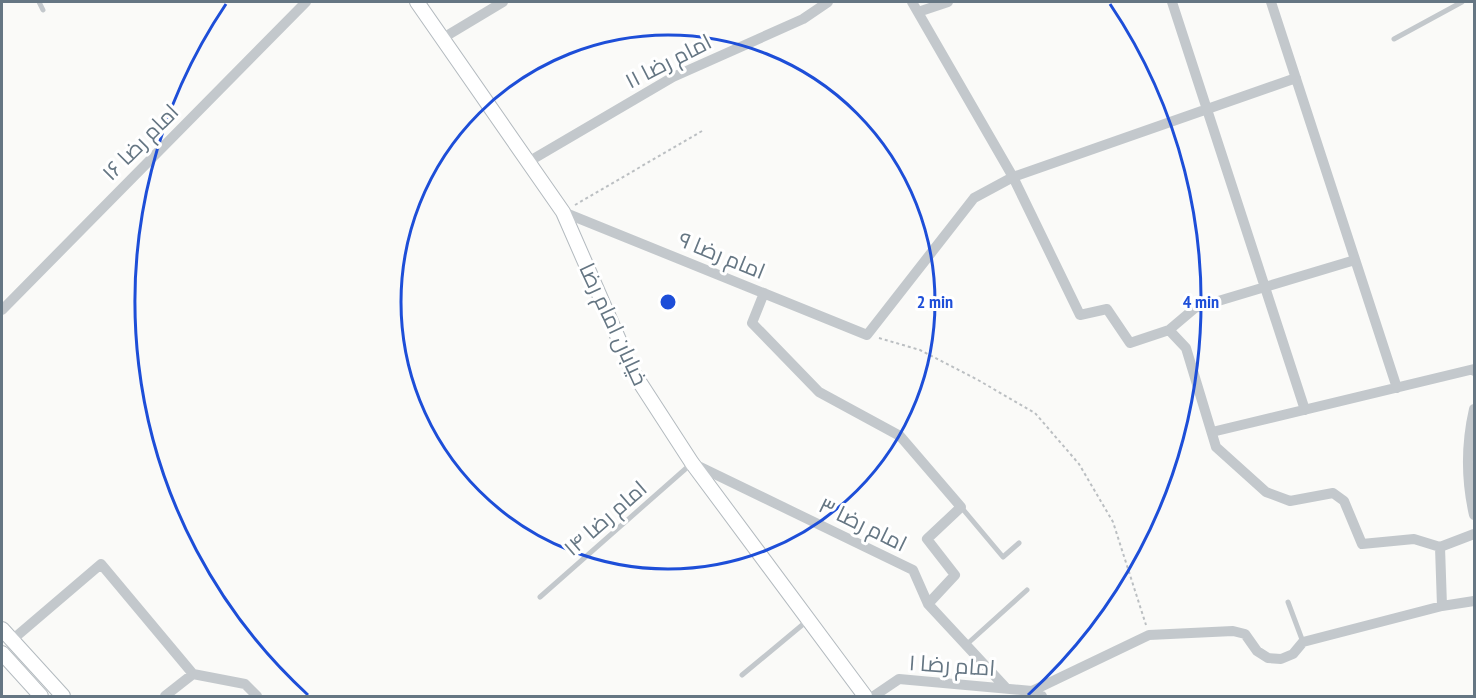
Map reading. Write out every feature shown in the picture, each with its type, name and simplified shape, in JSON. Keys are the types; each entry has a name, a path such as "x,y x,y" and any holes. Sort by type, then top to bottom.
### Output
{"street":[{"name":"امام رضا ۱۶","path":"2,310 306,2"},
{"name":"خیابان امام رضا","path":"417,2 563,212 633,372 692,463 865,696"},
{"path":"442,38 485,6 503,2"},
{"name":"امام رضا ۱۱","path":"528,162 673,77 803,19 828,2"},
{"path":"912,2 1013,177 1080,315 1107,309 1130,343 1169,330 1195,308 1355,260"},
{"path":"918,12 948,2"},
{"path":"1172,2 1305,410"},
{"path":"1271,2 1397,388"},
{"path":"867,335 974,198 1013,177 1296,78"},
{"name":"امام رضا ۹","path":"563,212 867,335"},
{"path":"764,293 752,322 819,392 900,436 960,507 927,539 955,575 928,604"},
{"path":"1169,330 1186,348 1216,447 1266,492 1290,501 1333,493 1344,501 1362,544 1414,539 1440,547 1474,534"},
{"path":"1212,432 1474,371"},
{"path":"1474,409 1469,430 1467,472 1474,515"},
{"name":"امام رضا ۳","path":"692,463 913,570 928,604 1006,688"},
{"path":"1440,547 1442,606"},
{"path":"12,640 100,564 193,674 245,684 256,696"},
{"path":"1037,694 1149,635 1233,631 1245,634 1257,651 1268,658 1281,659 1293,654 1303,642 1442,606 1474,601"},
{"path":"2,628 63,696"},
{"path":"2,653 40,696"},
{"path":"165,696 193,674"},
{"name":"امام رضا ۱","path":"874,696 899,679 1006,688 1037,694"}],"lane":[{"path":"39,2 43,10"},
{"path":"1394,39 1462,2"},
{"name":"امام رضا ۱۴","path":"540,597 692,463"},
{"path":"960,507 1003,557 1019,543"},
{"path":"966,645 1027,590"},
{"path":"1287,602 1303,642"},
{"path":"742,675 808,620"}],"path":[{"path":"563,212 702,131"},
{"path":"867,335 920,350 1035,413 1079,464 1113,522 1135,585 1149,635"}]}
